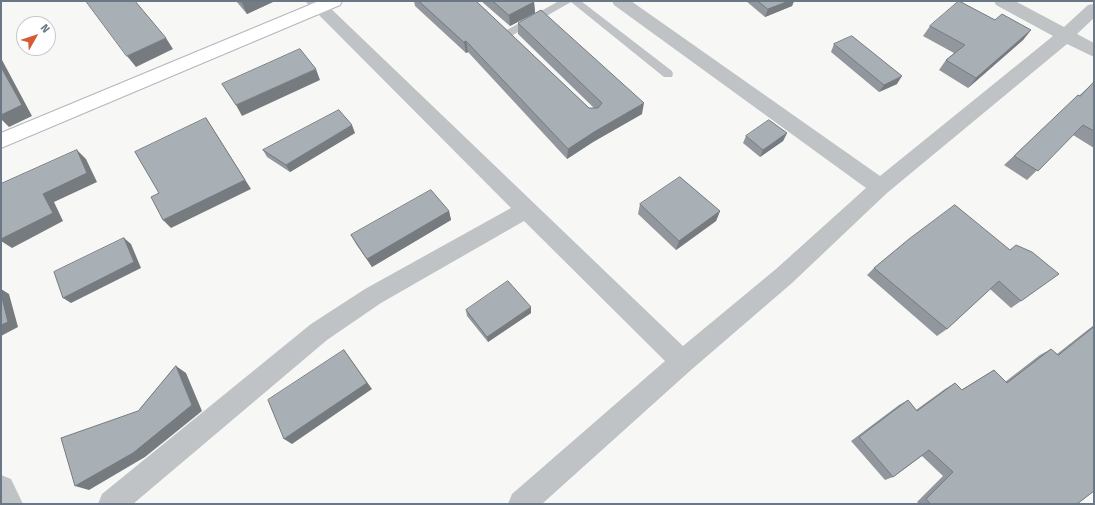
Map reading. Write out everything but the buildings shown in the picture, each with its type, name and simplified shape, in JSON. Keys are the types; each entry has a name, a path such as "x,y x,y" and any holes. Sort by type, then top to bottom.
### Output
{"street":[{"path":"620,1 880,187"},
{"path":"1002,1 1094,52"},
{"path":"1,141 323,3 525,210 682,362"},
{"path":"522,504 682,362 784,276 880,187 1064,36 1094,9"},
{"path":"112,504 319,332 373,296 525,210"},
{"path":"1,489 9,504"}],"lane":[{"path":"499,24 512,36 567,1"},
{"path":"575,1 668,74"}]}
